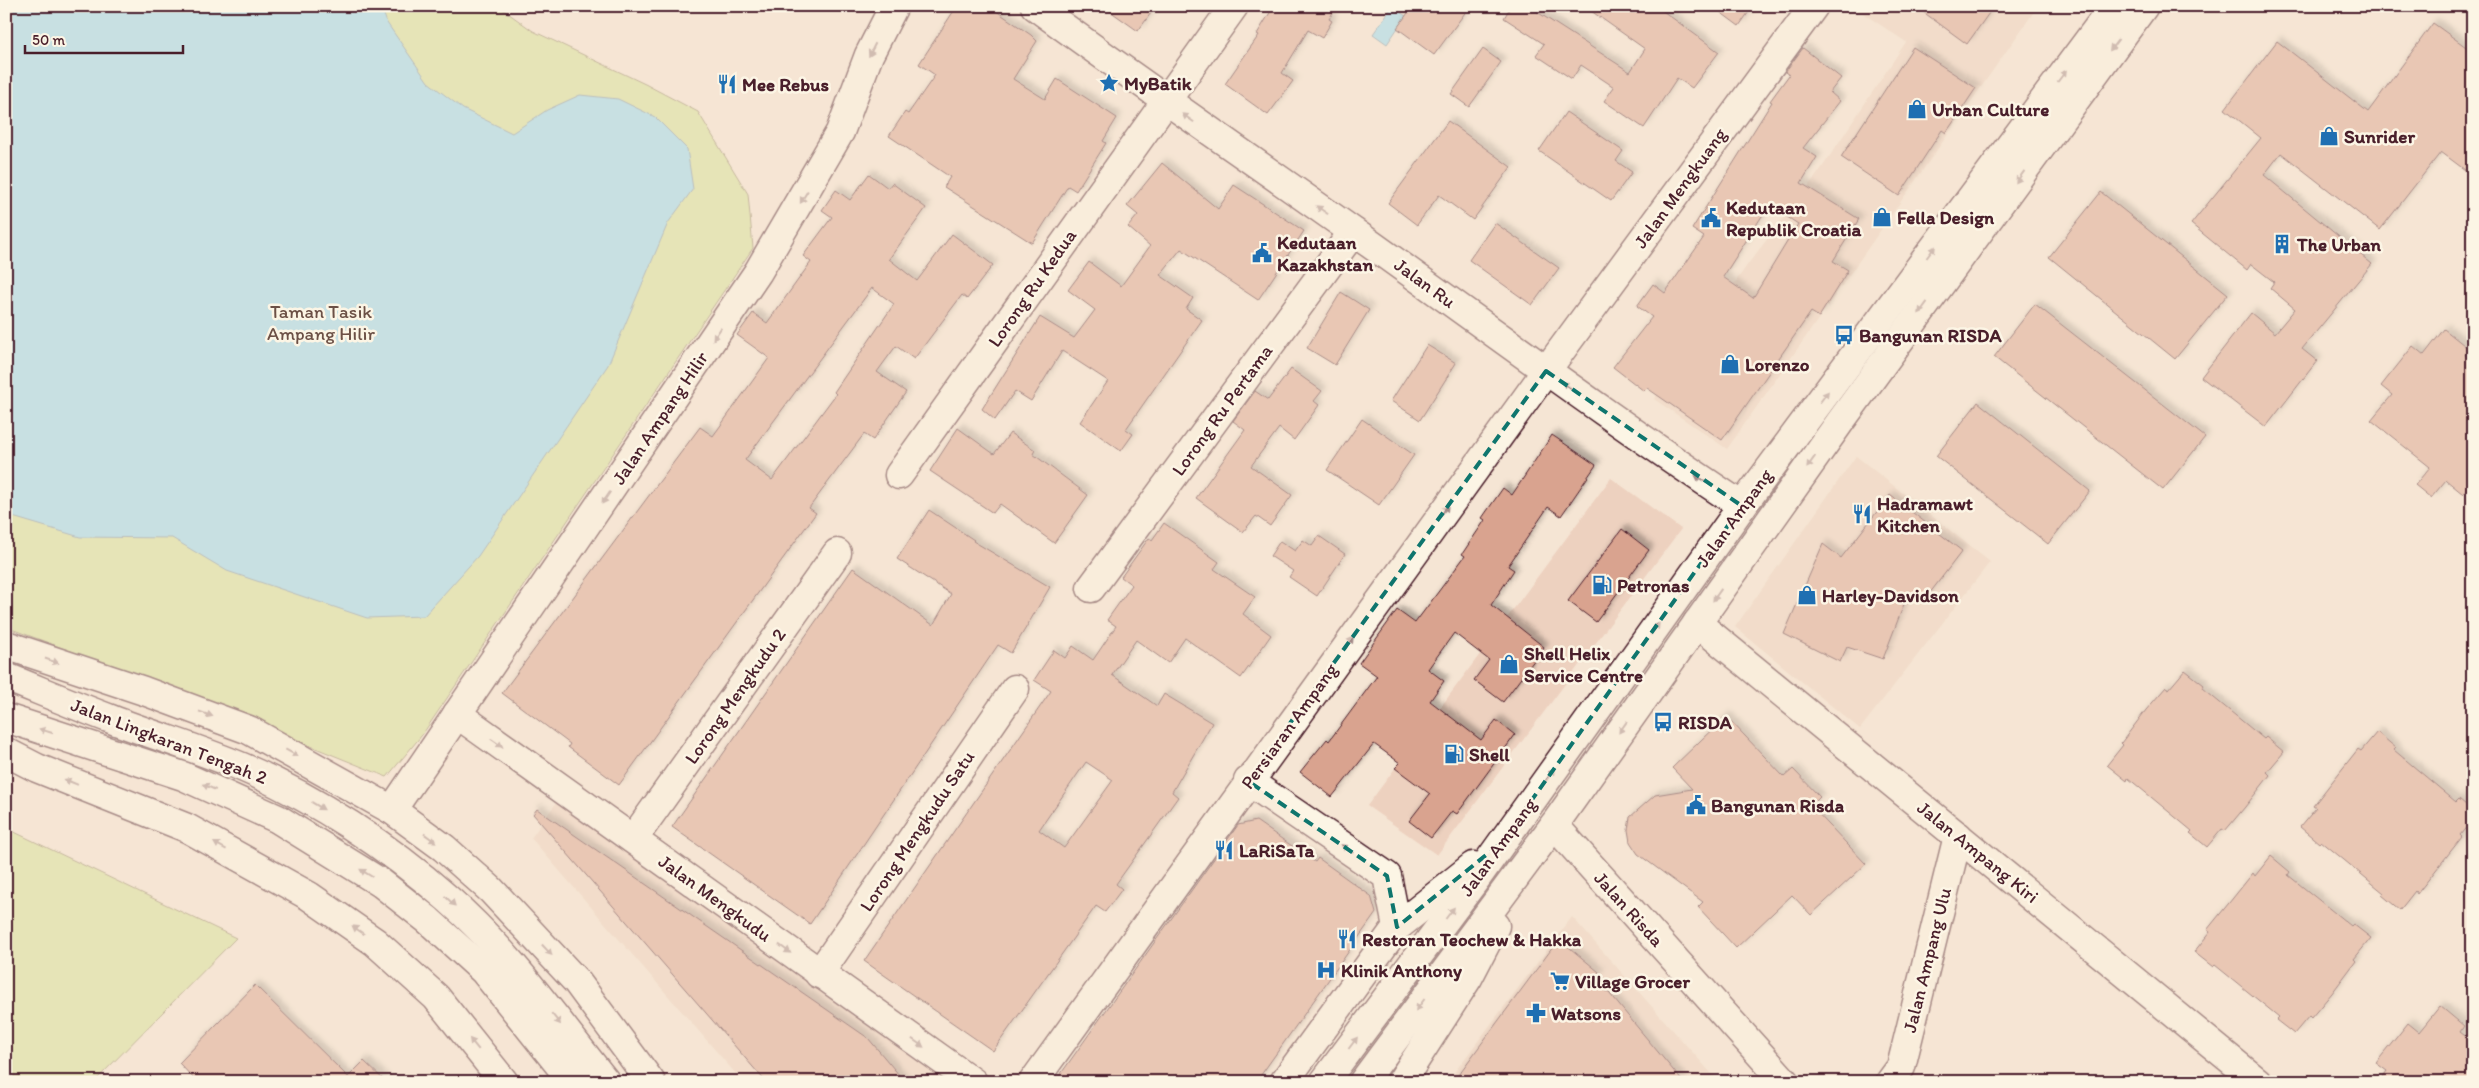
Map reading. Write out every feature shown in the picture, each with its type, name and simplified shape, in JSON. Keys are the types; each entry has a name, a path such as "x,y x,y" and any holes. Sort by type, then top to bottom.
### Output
{"main road":[{"name":"Jalan Ampang Hilir","path":"392,810 758,272 840,132 869,55 894,6"},
{"name":"Jalan Ru","path":"1035,6 1164,101 1353,232 1673,461 1742,506"},
{"path":"1164,101 1234,6"},
{"name":"Jalan Mengkuang","path":"1546,371 1814,6"},
{"name":"Jalan Ampang","path":"1324,1082 1501,843 1742,506 2114,6"},
{"name":"Jalan Ampang","path":"1363,1082 1554,826 1840,422 2144,6"},
{"name":"Lorong Ru Kedua","path":"899,475 1164,101"},
{"name":"Lorong Ru Pertama","path":"1091,588 1353,232"},
{"name":"Persiaran Ampang","path":"1033,1082 1546,371"},
{"name":"Lorong Mengkudu 2","path":"633,839 837,553"},
{"name":"Jalan Ampang Kiri","path":"1697,623 2258,1082"},
{"path":"6,645 144,691 249,730 392,810 444,848 491,890 577,982 651,1082"},
{"name":"Jalan Lingkaran Tengah 2","path":"6,677 112,720 195,748 244,768 304,798 397,858 449,900 503,954 606,1082"},
{"name":"Lorong Mengkudu Satu","path":"820,974 1015,689"},
{"name":"Jalan Mengkudu","path":"457,714 973,1082"},
{"name":"Jalan Lingkaran Tengah 2","path":"6,718 183,776 236,799 278,819 381,883 428,920 484,971 573,1082"},
{"path":"6,752 37,768 187,828 309,896 375,942 436,997 504,1082"},
{"path":"1248,782 1387,876 1397,927"},
{"name":"Jalan Risda","path":"1554,826 1785,1082"},
{"name":"Jalan Ampang Ulu","path":"1890,1082 1901,1067 1958,836"},
{"path":"1284,1082 1397,927 1501,843"},
{"path":"1401,1082 1468,978 1522,868"}],"highlighted area":[{"path":"1546,371 1742,506 1501,843 1397,927 1387,876 1248,781"}],"shaded area":[{"path":"1852,6 2038,6 1727,449 1654,399 1748,264 1819,172 1906,42"},
{"path":"1856,456 1990,562 1860,729 1735,627"},
{"path":"1611,478 1681,529 1437,855 1367,806"},
{"path":"561,796 950,1082 743,1082 531,838"},
{"path":"1572,917 1719,1082 1447,1082"}],"green space":[{"name":"Taman Tasik Ampang Hilir","path":"6,6 498,6 533,31 645,84 698,112 748,194 753,248 422,735 387,777 148,680 6,627"},
{"path":"6,828 236,938 94,1082 6,1082"}],"water":[{"name":"Taman Tasik Ampang Hilir","path":"6,6 381,6 387,23 428,82 463,109 512,133 547,110 580,95 618,99 655,117 687,149 693,189 668,223 608,365 478,556 424,616 367,618 227,571 172,538 80,537 6,515"},
{"path":"1392,7 1406,16 1387,44 1373,34"}],"building":[{"path":"957,6 989,6 1037,41 1013,79 1045,99 1057,79 1117,118 1103,141 1106,143 1076,191 1068,186 1032,243 944,187 950,177 889,136 905,112 908,114 935,75 919,64"},
{"path":"1103,6 1156,6 1138,31"},
{"path":"1274,6 1337,6 1329,19 1332,21 1322,38 1308,30 1282,73 1293,81 1268,115 1225,84 1259,35 1257,34"},
{"path":"1413,6 1470,6 1434,55 1397,28"},
{"path":"1511,6 1528,6 1630,72 1645,49 1584,6 1656,6 1719,52 1692,88 1677,78 1644,128 1604,101 1614,87 1581,65 1572,79 1536,55 1544,44 1504,18"},
{"path":"1712,6 1753,6 1739,26"},
{"path":"1915,6 1994,6 1967,44"},
{"path":"2433,23 2473,52 2473,176 2441,152 2380,230 2281,153 2264,175 2372,264 2302,349 2317,361 2266,427 2201,377 2251,313 2275,333 2295,309 2270,288 2274,282 2251,264 2247,270 2191,224 2261,138 2225,109 2277,41 2368,112"},
{"name":"Urban Culture","path":"1913,47 1976,88 1946,133 1942,130 1899,196 1841,157"},
{"path":"1803,48 1841,78 1830,92 1840,101 1803,148 1817,157 1801,183 1859,219 1833,261 1848,270 1819,317 1811,312 1722,440 1647,388 1644,391 1613,367 1652,317 1637,306 1653,284 1665,293 1704,237 1692,229 1772,102 1770,101 1789,75 1785,72","holes":["1769,205 1798,224 1753,298 1723,277"]},
{"path":"1483,49 1501,62 1469,107 1451,94"},
{"path":"1566,112 1623,151 1616,161 1632,172 1611,201 1539,151"},
{"path":"1448,121 1511,167 1473,220 1439,195 1417,225 1388,203"},
{"path":"1162,163 1218,209 1234,185 1304,231 1258,300 1181,249 1160,275 1193,298 1186,309 1202,320 1126,429 1133,434 1121,451 1080,422 1108,381 1062,351 1031,401 1015,391 995,420 982,409 1040,317 1074,338 1095,310 1068,290 1089,262 1121,286 1150,246 1128,227 1138,215 1127,206"},
{"path":"869,174 888,188 892,183 926,208 889,259 917,281 952,234 993,265 967,299 962,295 914,359 896,346 877,372 906,392 873,440 864,434 809,508 816,513 619,785 568,747 570,744 502,693 700,427 713,436 769,358 737,335 753,313 767,323 811,262 803,256 832,217 822,210 836,190 850,200","holes":["872,288 894,304 834,392 836,394 772,480 745,460"]},
{"path":"2101,192 2228,294 2175,359 2049,257"},
{"path":"1495,223 1559,268 1532,305 1469,260"},
{"path":"1341,292 1369,310 1335,365 1307,348"},
{"path":"2035,304 2205,437 2163,490 1994,357"},
{"path":"2444,329 2469,349 2465,355 2473,362 2473,481 2463,494 2446,480 2431,498 2415,485 2430,467 2371,420 2392,395 2381,386 2413,346 2424,355"},
{"path":"1427,345 1456,363 1420,420 1391,401"},
{"path":"1291,369 1322,391 1314,401 1319,405 1294,440 1279,428 1251,466 1292,495 1270,526 1256,516 1243,532 1196,498 1245,430 1233,421 1255,391 1268,400"},
{"path":"1978,402 2090,491 2048,544 1936,456"},
{"path":"1362,419 1414,455 1379,505 1327,470"},
{"path":"958,428 994,454 1010,433 1035,450 1033,454 1088,495 1054,543 1000,504 993,513 930,471"},
{"path":"1552,435 1596,465 1561,516 1548,507 1508,566 1514,570 1491,605 1544,647 1503,702 1474,680 1489,660 1454,633 1428,669 1444,681 1430,701 1481,740 1496,720 1515,735 1457,814 1452,811 1431,838 1409,821 1430,794 1395,768 1400,763 1374,744 1332,797 1300,772 1327,739 1329,741 1377,676 1359,663 1397,610 1415,623 1465,556 1462,554 1485,520 1482,518 1503,488 1512,495"},
{"path":"1890,495 1962,551 1923,602 1909,591 1883,659 1847,647 1840,662 1784,634 1823,544 1841,558"},
{"path":"929,510 973,541 1050,587 1011,653 998,645 810,924 672,827 853,568 933,625 951,594 897,559"},
{"path":"1164,523 1219,562 1214,569 1255,597 1243,614 1271,635 1241,678 1185,638 1168,663 1136,640 1112,675 1157,706 1164,694 1212,723 1172,792 1178,797 1116,884 1122,889 1105,912 1096,906 993,1051 864,961 1051,691 1034,680 1054,650 1065,658 1073,646 1093,660 1116,626 1107,620 1132,585 1121,577 1149,538 1152,540","holes":["1086,762 1113,780 1064,848 1039,830"]},
{"name":"Petronas","path":"1622,529 1649,550 1596,622 1568,601"},
{"path":"1319,536 1345,554 1317,596 1289,577 1293,571 1270,556 1280,541 1295,551 1303,540 1312,546"},
{"path":"2185,670 2204,685 2202,688 2264,739 2266,737 2284,752 2267,772 2270,775 2245,807 2225,831 2222,829 2207,847 2190,833 2192,831 2128,778 2127,781 2107,765 2146,710 2166,687 2169,689"},
{"path":"1726,716 1784,777 1793,769 1820,797 1811,806 1866,864 1811,915 1792,895 1736,948 1698,907 1703,902 1638,854 1630,842 1628,830 1630,817 1655,795 1692,789 1672,768"},
{"path":"2377,732 2396,748 2394,750 2456,802 2459,799 2473,811 2473,819 2460,835 2462,837 2417,894 2415,891 2400,910 2382,895 2384,893 2321,841 2319,843 2300,827 2316,808 2313,806 2358,749 2361,751"},
{"path":"537,809 868,1038 905,1082 766,1082 533,814"},
{"path":"1256,821 1315,862 1318,858 1371,896 1376,913 1256,1082 1055,1082 1238,825"},
{"path":"2271,856 2290,872 2288,875 2351,926 2353,924 2371,938 2354,959 2356,961 2332,993 2311,1018 2309,1016 2294,1034 2276,1020 2279,1017 2215,965 2213,967 2194,952 2210,932 2207,930 2253,873 2255,876"},
{"path":"1559,939 1599,972 1594,982 1609,993 1683,1082 1453,1082"},
{"path":"255,985 348,1077 364,1061 386,1082 197,1082 179,1063"},
{"path":"2440,1006 2464,1026 2460,1032 2473,1042 2473,1082 2379,1082 2387,1071 2376,1063 2408,1023 2419,1032"}],"place":[{"name":"MyBatik","path":"1109,83"},
{"name":"Mee Rebus","path":"727,84"},
{"name":"Urban Culture","path":"1917,109"},
{"name":"Sunrider","path":"2329,136"},
{"name":"Fella Design","path":"1882,217"},
{"name":"Kedutaan Republik Croatia","path":"1711,218"},
{"name":"The Urban","path":"2282,244"},
{"name":"Kedutaan Kazakhstan","path":"1262,253"},
{"name":"Bangunan RISDA","path":"1844,335"},
{"name":"Lorenzo","path":"1730,364"},
{"name":"Hadramawt Kitchen","path":"1862,514"},
{"name":"Petronas","path":"1602,585"},
{"name":"Harley-Davidson","path":"1807,595"},
{"name":"Shell Helix Service Centre","path":"1509,664"},
{"name":"RISDA","path":"1663,722"},
{"name":"Shell","path":"1454,754"},
{"name":"Bangunan Risda","path":"1696,805"},
{"name":"LaRiSaTa","path":"1224,850"},
{"name":"Restoran Teochew & Hakka","path":"1347,939"},
{"name":"Klinik Anthony","path":"1326,970"},
{"name":"Village Grocer","path":"1560,981"},
{"name":"Watsons","path":"1536,1013"}]}
